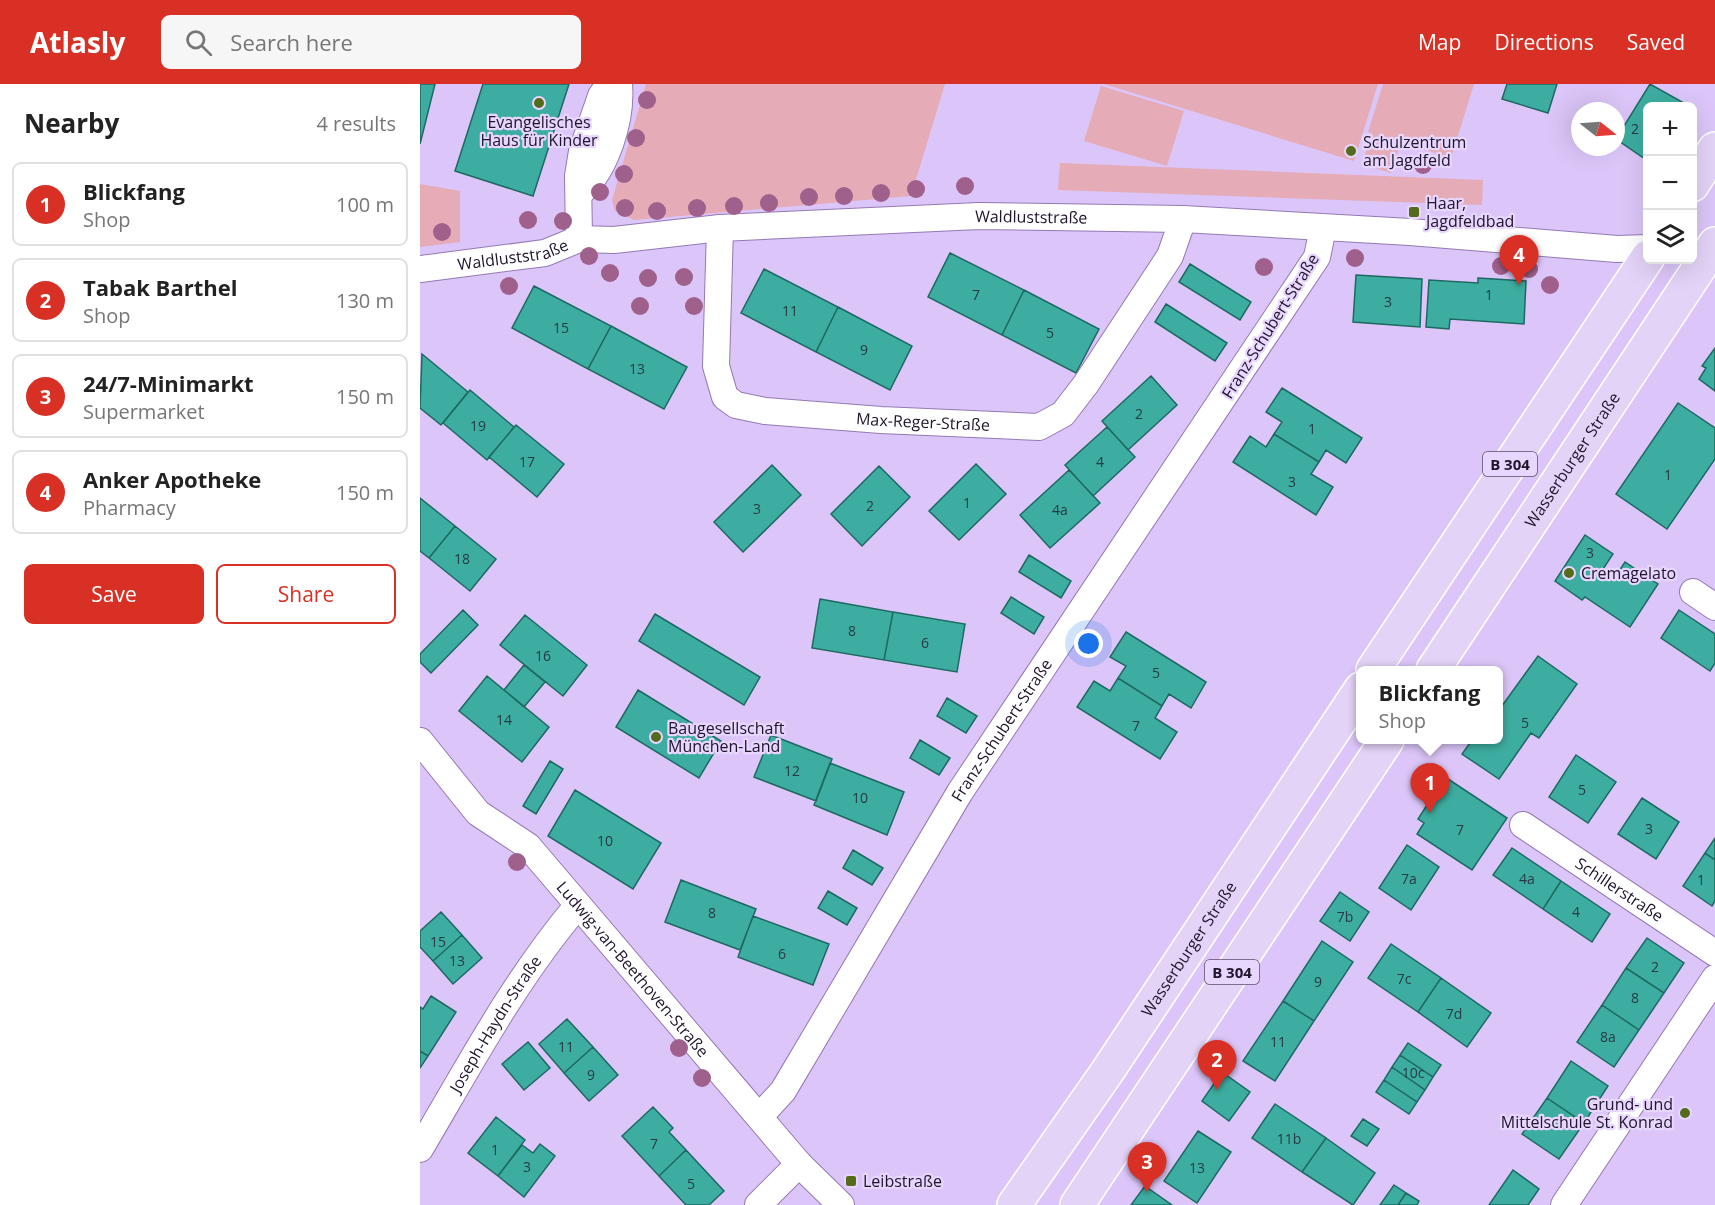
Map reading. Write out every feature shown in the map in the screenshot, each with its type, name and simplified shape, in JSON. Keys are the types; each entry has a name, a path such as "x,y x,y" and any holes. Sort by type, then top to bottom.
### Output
{"main road":[{"path":"1697,177 1715,149"},
{"name":"Wasserburger Straße","path":"1436,666 1708,249"},
{"name":"B 304","path":"1376,666 1643,263"},
{"name":"Wasserburger Straße","path":"1014,1205 1107,1072 1356,697"},
{"name":"B 304","path":"1077,1205 1384,744"}],"street":[{"path":"579,239 578,176 582,150 601,96 609,84"},
{"path":"580,193 591,182 612,135 621,102 619,84"},
{"name":"Waldluststraße","path":"420,269 545,253 579,239 614,240 720,228 943,216 1183,219 1617,249 1643,248"},
{"name":"Max-Reger-Straße","path":"720,228 716,366 725,397 736,405 765,411 846,417 1039,427 1063,414 1086,384 1170,256 1183,219"},
{"name":"Franz-Schubert-Straße","path":"760,1116 783,1091 960,792 1317,257 1323,228"},
{"path":"1693,592 1715,607"},
{"name":"Ludwig-van-Beethoven-Straße","path":"420,741 478,813 528,846 799,1164 841,1205"},
{"name":"Schillerstraße","path":"1523,825 1715,953"},
{"name":"Joseph-Haydn-Straße","path":"420,1149 500,1013 550,939 578,905"},
{"path":"1564,1205 1715,978"},
{"path":"758,1205 799,1164"}],"shaded area":[{"path":"646,84 945,84 911,196 634,220 615,211 612,200"},
{"path":"1104,84 1378,84 1354,161"},
{"path":"1383,84 1474,84 1451,158 1401,142 1391,173 1362,164 1372,133 1368,132"},
{"path":"1101,86 1184,111 1167,166 1084,141"},
{"path":"1060,163 1483,180 1482,205 1058,190"},
{"path":"420,184 460,191 460,242 420,247"}],"building":[{"path":"420,84 435,84 420,144"},
{"path":"483,84 569,84 533,196 455,171"},
{"path":"1507,84 1557,84 1548,113 1502,99"},
{"path":"1650,84 1682,102 1643,102 1643,158 1625,145 1625,124"},
{"path":"950,253 1024,290 1002,335 928,297"},
{"path":"1190,264 1251,302 1240,320 1179,282"},
{"path":"764,269 838,307 816,352 741,313"},
{"path":"1356,275 1422,279 1420,327 1353,322"},
{"path":"1478,278 1526,281 1524,324 1450,319 1449,329 1426,327 1429,280 1478,283"},
{"path":"534,286 611,326 588,369 512,328"},
{"path":"1024,290 1099,329 1076,373 1002,335"},
{"path":"1166,304 1227,343 1215,361 1155,322"},
{"path":"838,307 912,346 890,390 816,352"},
{"path":"611,326 687,367 664,409 588,369"},
{"path":"1715,348 1715,391 1699,379 1706,368 1702,366"},
{"path":"422,354 468,392 441,425 420,408"},
{"path":"1151,376 1177,405 1128,450 1102,421"},
{"path":"1282,388 1362,438 1346,463 1326,450 1319,462 1274,434 1282,422 1266,412"},
{"path":"470,390 514,427 487,460 443,423"},
{"path":"1678,403 1715,428 1715,459 1667,529 1616,494"},
{"path":"516,425 564,464 537,497 489,457"},
{"path":"1107,427 1135,457 1093,496 1065,465"},
{"path":"1274,434 1319,462 1311,474 1333,487 1316,515 1233,462 1250,436 1266,447"},
{"path":"976,464 1006,494 959,540 929,511"},
{"path":"772,465 801,495 743,552 714,522"},
{"path":"879,466 910,497 862,546 831,514"},
{"path":"1069,470 1100,503 1050,548 1020,515"},
{"path":"420,498 455,526 429,558 420,551"},
{"path":"455,526 496,559 470,591 429,558"},
{"path":"1585,535 1613,554 1601,572 1613,580 1625,562 1658,584 1630,627 1585,597 1582,600 1555,581"},
{"path":"1029,555 1071,581 1061,598 1019,572"},
{"path":"1011,597 1044,617 1034,634 1001,613"},
{"path":"820,599 893,612 884,660 812,648"},
{"path":"463,610 478,625 431,673 420,662 420,654"},
{"path":"1679,610 1715,634 1715,663 1710,671 1661,638"},
{"path":"893,612 965,624 957,672 884,660"},
{"path":"655,614 760,677 744,705 639,641"},
{"path":"525,615 587,665 563,696 500,645"},
{"path":"1126,632 1206,682 1191,708 1169,694 1162,706 1118,678 1126,666 1110,657"},
{"path":"1538,656 1577,684 1539,738 1531,733 1499,779 1462,754 1469,744 1503,744 1503,704"},
{"path":"524,665 545,682 524,707 504,690"},
{"path":"487,676 549,727 522,762 459,711"},
{"path":"1118,678 1162,706 1155,718 1177,732 1160,759 1077,707 1094,681 1110,691"},
{"path":"638,690 721,741 699,778 616,727"},
{"path":"947,698 977,716 966,733 937,716"},
{"path":"771,735 832,759 816,801 754,777"},
{"path":"920,740 950,758 939,775 910,758"},
{"path":"1576,755 1616,782 1588,823 1549,797"},
{"path":"550,761 563,769 536,814 523,806"},
{"path":"830,763 904,792 887,835 814,805"},
{"path":"1445,777 1507,818 1472,870 1417,834 1424,823 1418,819"},
{"path":"575,790 661,843 633,889 548,836"},
{"path":"1642,798 1679,822 1656,859 1618,834"},
{"path":"1715,838 1715,860 1705,853"},
{"path":"1407,845 1439,867 1411,910 1379,888"},
{"path":"1512,848 1561,881 1543,909 1493,875"},
{"path":"853,850 883,868 872,885 843,868"},
{"path":"1705,853 1715,860 1715,901 1712,906 1683,886"},
{"path":"681,880 756,909 740,950 665,922"},
{"path":"1561,881 1610,914 1592,942 1543,909"},
{"path":"828,891 857,908 847,925 818,908"},
{"path":"1340,892 1369,912 1350,941 1320,921"},
{"path":"441,912 462,935 433,961 420,947 420,931"},
{"path":"753,916 829,944 813,985 738,957"},
{"path":"462,935 482,958 453,984 433,961"},
{"path":"1647,938 1684,963 1664,993 1626,968"},
{"path":"1322,941 1353,962 1314,1021 1283,1001"},
{"path":"1391,944 1441,978 1418,1012 1368,978"},
{"path":"1626,968 1664,993 1639,1030 1602,1005"},
{"path":"1441,978 1491,1013 1467,1047 1418,1012"},
{"path":"431,996 456,1012 428,1056 420,1051 420,1007 423,1009"},
{"path":"1283,1001 1314,1021 1275,1081 1243,1061"},
{"path":"1602,1005 1639,1030 1614,1067 1577,1042"},
{"path":"567,1019 593,1047 564,1073 539,1044"},
{"path":"528,1042 550,1068 524,1090 502,1064"},
{"path":"1408,1043 1441,1065 1433,1077 1400,1055"},
{"path":"593,1047 618,1075 589,1101 564,1073"},
{"path":"420,1051 428,1056 420,1068"},
{"path":"1400,1055 1433,1077 1425,1090 1392,1067"},
{"path":"1571,1061 1608,1086 1584,1123 1547,1098"},
{"path":"1392,1067 1425,1090 1417,1102 1384,1080"},
{"path":"1222,1072 1250,1092 1229,1121 1202,1101"},
{"path":"1384,1080 1417,1102 1409,1114 1376,1092"},
{"path":"1547,1098 1584,1123 1559,1159 1522,1134"},
{"path":"1275,1104 1326,1138 1302,1172 1252,1138"},
{"path":"653,1107 673,1128 669,1132 686,1150 659,1176 622,1136"},
{"path":"496,1117 525,1140 498,1176 468,1153"},
{"path":"1363,1119 1379,1129 1367,1146 1351,1136"},
{"path":"1198,1131 1231,1152 1197,1203 1164,1181"},
{"path":"1326,1138 1375,1173 1353,1205 1302,1172"},
{"path":"540,1144 555,1156 524,1197 498,1176 522,1145 533,1153"},
{"path":"686,1150 724,1191 709,1205 686,1205 659,1176"},
{"path":"1513,1170 1539,1189 1528,1205 1489,1205"},
{"path":"1394,1185 1406,1193 1398,1205 1380,1205"},
{"path":"1145,1186 1172,1205 1131,1205"},
{"path":"1406,1193 1419,1201 1417,1205 1398,1205"}],"place":[{"name":"Evangelisches Haus für Kinder","path":"539,103"},
{"name":"Schulzentrum am Jagdfeld","path":"1351,151"},
{"name":"Haar, Jagdfeldbad","path":"1414,212"},
{"name":"Anker Apotheke","path":"1519,285"},
{"name":"Cremagelato","path":"1569,573"},
{"name":"Baugesellschaft München-Land","path":"656,737"},
{"name":"Blickfang","path":"1430,813"},
{"name":"Tabak Barthel","path":"1217,1090"},
{"name":"Grund- und Mittelschule St. Konrad","path":"1685,1113"},
{"name":"Leibstraße","path":"851,1181"},
{"name":"24/7-Minimarkt","path":"1147,1192"}]}
